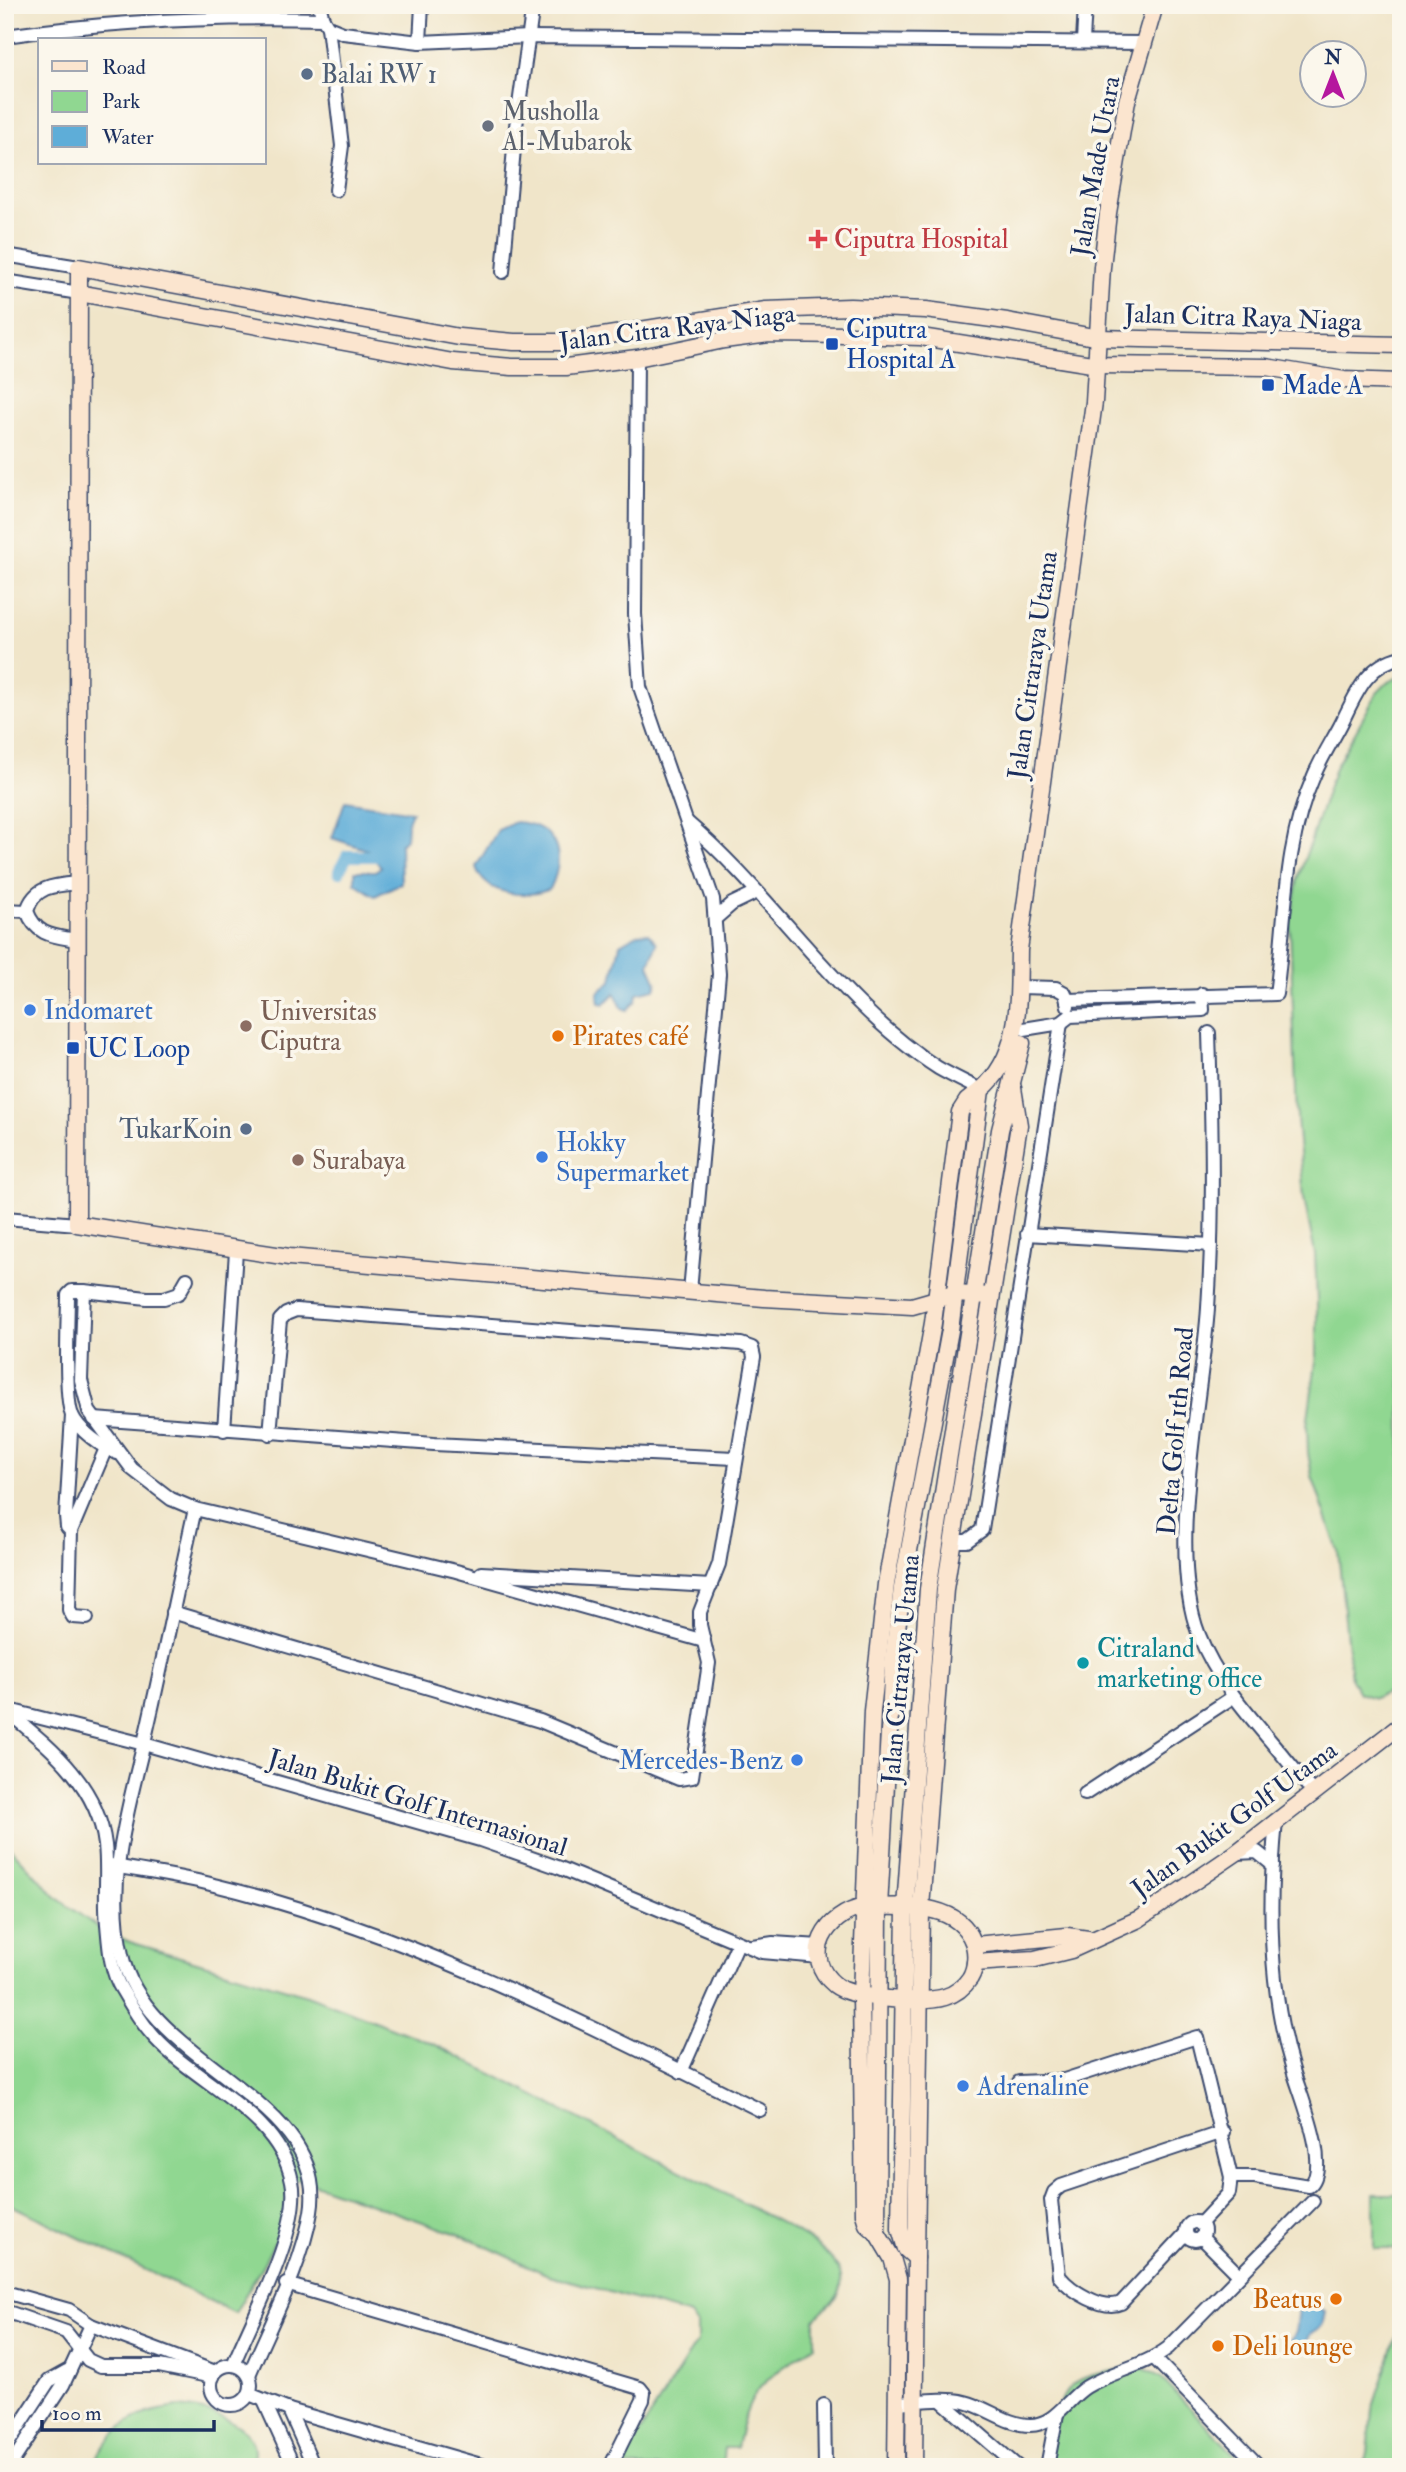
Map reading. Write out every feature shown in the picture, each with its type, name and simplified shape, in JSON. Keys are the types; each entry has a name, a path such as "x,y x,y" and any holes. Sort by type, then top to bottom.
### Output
{"street":[{"path":"319,5 325,23 342,146 336,190"},
{"path":"420,42 422,5"},
{"path":"503,272 516,126 533,5"},
{"path":"1083,40 1085,5"},
{"name":"Jalan Made Utara","path":"1099,338 1102,267 1108,213 1127,101 1155,5"},
{"path":"5,36 85,25 170,20 325,23 343,33 420,42 530,37 1083,40 1143,43"},
{"name":"Jalan Citra Raya Niaga","path":"5,255 458,337 514,342 565,342 766,310 850,307 926,310 1099,338 1268,339 1401,345"},
{"path":"77,1224 79,267"},
{"name":"Jalan Citra Raya Niaga","path":"5,281 453,362 512,367 566,367 637,358 769,334 848,335 922,337 1098,365 1266,367 1344,380 1401,382"},
{"path":"637,332 635,614 640,687 713,899 719,974 690,1291"},
{"name":"Jalan Citraraya Utama","path":"877,2233 878,1996 871,1907 872,1711 886,1584 933,1323 960,1112 997,1075 1007,1059 1019,993 1019,950 1098,365 1099,338"},
{"path":"1067,1000 1202,994 1276,994 1282,918 1293,850 1312,779 1361,682 1375,669 1401,657"},
{"path":"686,822 715,846 803,944 885,1025 937,1068 981,1090"},
{"path":"77,940 43,933 33,926 27,911 32,897 40,890 78,883"},
{"path":"715,919 732,904 757,892"},
{"path":"5,910 27,911"},
{"path":"951,1541 967,1541 982,1530 1027,1234 1065,1020 1065,993 1056,988 1019,993"},
{"name":"Jalan Citraraya Utama","path":"914,1908 951,1541 983,1295 1000,1130 1013,1085 1024,1029 1019,993"},
{"path":"1024,1029 1065,1020 1203,1010 1202,994"},
{"name":"Delta Golf 1th Road","path":"1209,1033 1213,1151 1212,1245 1203,1365 1189,1474 1186,1571 1190,1606 1198,1633 1233,1697 1287,1757 1313,1793"},
{"name":"Jalan Citraraya Utama","path":"896,2467 898,2279 892,2258 877,2233 867,2224 864,2214 861,1995 901,1600 950,1331 981,1090"},
{"path":"5,1218 77,1224 236,1251 690,1291 912,1306 954,1294 983,1295"},
{"path":"1027,1234 1212,1245"},
{"path":"224,1430 236,1251"},
{"path":"71,1531 66,1524 72,1415 67,1351 68,1295 72,1291 84,1291 164,1298 179,1293 187,1279"},
{"path":"84,1291 81,1380 86,1404 111,1446"},
{"path":"912,1306 933,1323 950,1331 977,1337"},
{"path":"172,1612 540,1721 684,1780 694,1773 709,1663 701,1612 719,1564 734,1458 754,1357 748,1345 304,1310 286,1314 280,1321 270,1434"},
{"name":"Jalan Citraraya Utama","path":"914,2467 916,2258 906,2249 900,2237 910,2091 914,1908 928,1589 977,1337"},
{"path":"72,1415 111,1446 150,1485 195,1509 456,1571 704,1641"},
{"path":"94,1419 270,1434 734,1458"},
{"path":"87,1618 73,1617 69,1610 71,1531 111,1446"},
{"path":"5,2311 66,2332 80,2351 100,2366 159,2367 214,2374 233,2365 293,2217 292,2180 276,2147 256,2122 156,2039 120,1987 109,1953 105,1908 111,1865 144,1744 195,1509"},
{"path":"456,1571 711,1586"},
{"path":"1085,1794 1233,1697"},
{"path":"5,1709 43,1741 85,1786 101,1822 111,1865 122,1956 139,1997 166,2031 257,2099 293,2140 305,2162 311,2186 312,2210 304,2241 249,2375 249,2394"},
{"name":"Jalan Bukit Golf Internasional","path":"5,1709 144,1744 480,1840 561,1868 770,1954 820,1951"},
{"name":"Jalan Bukit Golf Utama","path":"985,1963 1035,1959 1071,1950 1088,1939 1139,1919 1236,1853 1401,1725"},
{"path":"1231,2177 1273,2179 1301,2187 1309,2186 1317,2175 1315,2141 1280,2028 1273,1865 1276,1821"},
{"path":"1236,1853 1257,1852 1273,1865"},
{"path":"111,1865 214,1885 315,1915 428,1955 514,1992 760,2110"},
{"path":"871,1907 914,1908 955,1917 985,1945 985,1963 961,1989 948,1997 911,1999 846,1992 824,1971 820,1951 825,1931 835,1918 849,1910 871,1907"},
{"name":"Jalan Bukit Golf Utama","path":"985,1945 1067,1936 1088,1939"},
{"path":"681,2071 738,1943"},
{"path":"1018,2082 1065,2080 1197,2037 1223,2132 1231,2177 1229,2193 1201,2231"},
{"path":"1223,2132 1061,2186 1054,2192 1051,2200 1059,2276 1084,2295 1105,2304 1121,2302 1186,2233 1190,2223 1201,2231 1238,2274"},
{"path":"896,2403 966,2402 1014,2422 1030,2425 1057,2414 1084,2389 1154,2358 1313,2201"},
{"path":"286,2284 640,2388 644,2393 643,2400 610,2467"},
{"path":"5,2292 69,2310 91,2325 214,2374"},
{"path":"9,2467 63,2385 67,2371 80,2351 91,2325"},
{"path":"1154,2358 1259,2467"},
{"path":"233,2365 249,2375"},
{"path":"5,2448 49,2381 67,2371"},
{"path":"214,2374 212,2390 220,2401 233,2405 249,2394"},
{"path":"249,2394 289,2410 488,2467"},
{"path":"264,2401 295,2467"},
{"path":"943,2402 1018,2467"},
{"path":"824,2405 825,2467"},
{"path":"289,2410 314,2467"},
{"path":"1048,2467 1057,2414"}],"green space":[{"path":"1401,676 1401,1687 1374,1698 1359,1693 1351,1679 1338,1551 1312,1476 1308,1453 1307,1425 1317,1355 1317,1301 1315,1254 1304,1198 1297,1119 1290,925 1298,879 1335,768 1377,693 1388,682"},
{"path":"5,1842 57,1898 100,1929 130,1942 307,1995 436,2045 785,2225 815,2244 834,2262 840,2272 838,2295 815,2320 815,2345 772,2376 754,2396 747,2410 737,2448 724,2448 722,2467 623,2467 635,2440 697,2342 697,2325 690,2315 546,2274 466,2237 303,2180 295,2180 289,2188 275,2241 235,2313 5,2202"},
{"path":"1374,2194 1401,2194 1401,2249 1374,2249"},
{"path":"1401,2322 1401,2467 1361,2467 1368,2453 1372,2410"},
{"path":"1139,2366 1160,2377 1239,2459 1241,2467 1048,2467 1056,2416 1073,2384 1091,2376"},
{"path":"179,2407 219,2416 243,2430 251,2440 254,2452 251,2467 90,2467 108,2441 126,2424 148,2413"}],"water":[{"path":"345,801 412,812 407,824 406,839 400,844 401,883 375,896 355,883 355,871 375,871 381,867 368,850 332,838"},
{"path":"515,822 540,829 549,835 554,844 557,864 550,889 530,894 508,893 488,884 481,877 476,867 498,830"},
{"path":"648,933 657,943 649,965 657,983 655,989 637,993 636,1001 627,1010 622,1008 615,993 604,1004 599,1003 598,993 612,980 620,944 637,934"},
{"path":"1310,2305 1325,2312 1322,2326 1311,2333 1303,2349 1290,2348 1288,2342 1296,2332 1299,2308"}],"waterway":[{"path":"339,872 347,856 376,856"}],"place":[{"name":"Balai RW 1","path":"307,74"},
{"name":"Musholla Al-Mubarok","path":"488,126"},
{"name":"Ciputra Hospital","path":"818,239"},
{"name":"Ciputra Hospital A","path":"832,344"},
{"name":"Made A","path":"1268,385"},
{"name":"Indomaret","path":"30,1010"},
{"name":"Universitas Ciputra","path":"246,1026"},
{"name":"Pirates café","path":"558,1036"},
{"name":"UC Loop","path":"73,1048"},
{"name":"TukarKoin","path":"246,1129"},
{"name":"Hokky Supermarket","path":"542,1157"},
{"name":"Surabaya","path":"298,1160"},
{"name":"Citraland marketing office","path":"1083,1663"},
{"name":"Mercedes-Benz","path":"797,1760"},
{"name":"Adrenaline","path":"963,2086"},
{"name":"Beatus","path":"1336,2299"},
{"name":"Deli lounge","path":"1218,2346"}]}
